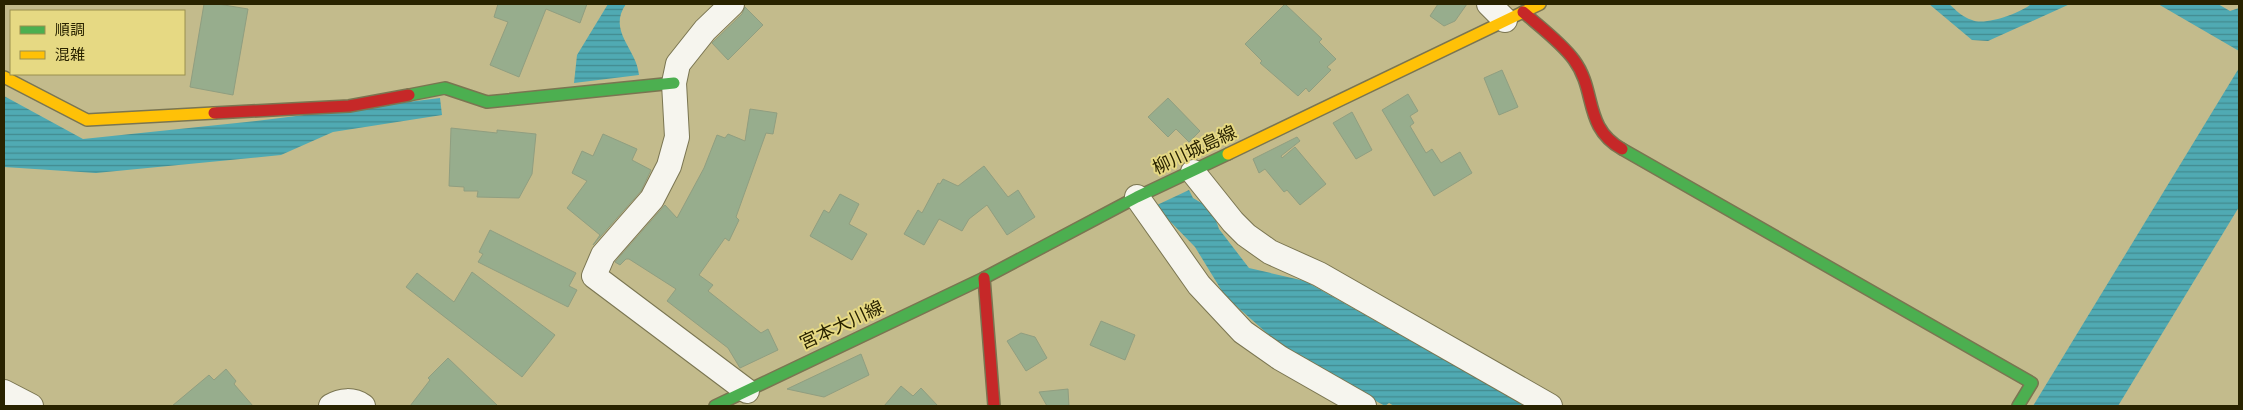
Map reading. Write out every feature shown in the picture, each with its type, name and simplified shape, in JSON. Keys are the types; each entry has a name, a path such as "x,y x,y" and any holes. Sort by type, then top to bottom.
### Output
{"street":[{"name":"柳川城島線","path":"984,278 1140,196 1193,172 1506,12 1540,4"},
{"path":"720,8 678,64 674,83 677,137 668,166 652,199 603,255 594,276 747,391"},
{"path":"1506,12 1574,59 1585,80 1598,128 1611,143 2032,383 2018,406"},
{"path":"4,77 87,120 350,106 445,88 487,102 674,83"},
{"path":"1193,172 1233,222 1246,235 1270,252 1319,274 1550,406"},
{"path":"1140,196 1199,285 1243,332 1280,358 1364,406"},
{"path":"984,278 994,406"},
{"name":"宮本大川線","path":"715,406 984,278"},
{"path":"4,392 31,406"},
{"path":"331,406 341,400 359,403 363,406"}],"water":[{"path":"608,4 626,4 621,14 621,31 637,66 639,75 574,83 577,55"},
{"path":"1929,4 1949,4 1965,17 1972,20 1985,21 2003,18 2031,4 2070,4 1988,41 1972,40"},
{"path":"2158,4 2218,4 2230,11 2239,8 2239,51"},
{"path":"2239,68 2239,207 2118,406 2033,406"},
{"path":"4,96 83,139 256,121 440,98 442,115 333,132 281,155 96,173 4,167"},
{"path":"1189,190 1193,198 1212,209 1219,229 1249,268 1305,281 1526,406 1394,406 1389,403 1385,406 1289,353 1225,296 1195,247 1161,212 1157,205"}],"building":[{"path":"204,4 218,4 248,9 233,95 190,87"},
{"path":"498,4 587,4 580,23 546,9 519,77 490,65 508,22 494,17"},
{"path":"1285,4 1322,39 1319,42 1336,59 1327,67 1331,70 1309,92 1306,88 1298,96 1260,63 1262,61 1245,44"},
{"path":"1438,4 1467,4 1455,21 1444,26 1430,16"},
{"path":"745,7 763,25 728,60 712,43 742,14"},
{"path":"1502,70 1518,107 1499,115 1484,78"},
{"path":"1408,94 1418,111 1410,116 1414,123 1410,126 1426,153 1432,149 1441,163 1460,152 1472,173 1434,196 1382,110"},
{"path":"1168,98 1200,131 1189,142 1176,129 1168,137 1148,117"},
{"path":"750,109 777,113 773,134 766,133 736,217 739,220 729,241 725,238 699,275 713,285 708,291 761,333 768,329 778,350 740,368 728,348 667,301 676,289 629,259 626,259 620,265 615,262 665,205 677,218 704,168 717,135 725,138 728,134 745,141"},
{"path":"1352,112 1372,150 1356,159 1333,123"},
{"path":"451,128 497,133 497,130 536,134 532,174 519,198 477,197 478,191 464,191 464,187 449,186"},
{"path":"603,134 637,149 632,160 651,170 641,191 593,245 600,235 567,208 587,181 572,173 582,151 593,156"},
{"path":"1297,137 1300,141 1281,156 1282,158 1295,147 1326,184 1300,205 1287,190 1284,192 1265,169 1259,173 1253,159"},
{"path":"984,166 1008,197 1018,190 1035,217 1007,235 987,205 969,219 962,231 939,219 924,245 904,234 918,210 922,213 938,183 940,184 943,179 958,186"},
{"path":"840,194 859,204 849,224 867,234 852,260 810,236 824,210 829,213"},
{"path":"490,230 576,273 569,286 577,290 568,307 478,262 483,254 479,252"},
{"path":"472,272 555,335 522,377 406,287 417,273 454,302"},
{"path":"1101,321 1135,335 1125,360 1090,345"},
{"path":"1021,333 1035,337 1047,358 1026,371 1007,341"},
{"path":"861,354 869,375 824,397 787,389"},
{"path":"448,358 498,406 410,406 430,380 428,378"},
{"path":"226,369 236,381 234,384 253,406 172,406 209,375 214,380"},
{"path":"901,386 913,396 921,388 938,406 884,406"},
{"path":"1068,389 1069,406 1047,406 1039,392"}],"traffic: fast":[{"path":"409,95 445,88 487,102 674,83"},
{"path":"1622,149 2032,383 2018,406"},
{"path":"715,406 984,278 1137,197 1228,154"}],"traffic: slow":[{"path":"1228,154 1540,4"},
{"path":"4,77 87,120 214,113"}],"traffic: jam":[{"path":"1523,12 1557,41 1574,60 1586,84 1592,108 1601,130 1622,149"},
{"path":"214,113 349,106 409,95"},
{"path":"984,278 994,406"}]}
